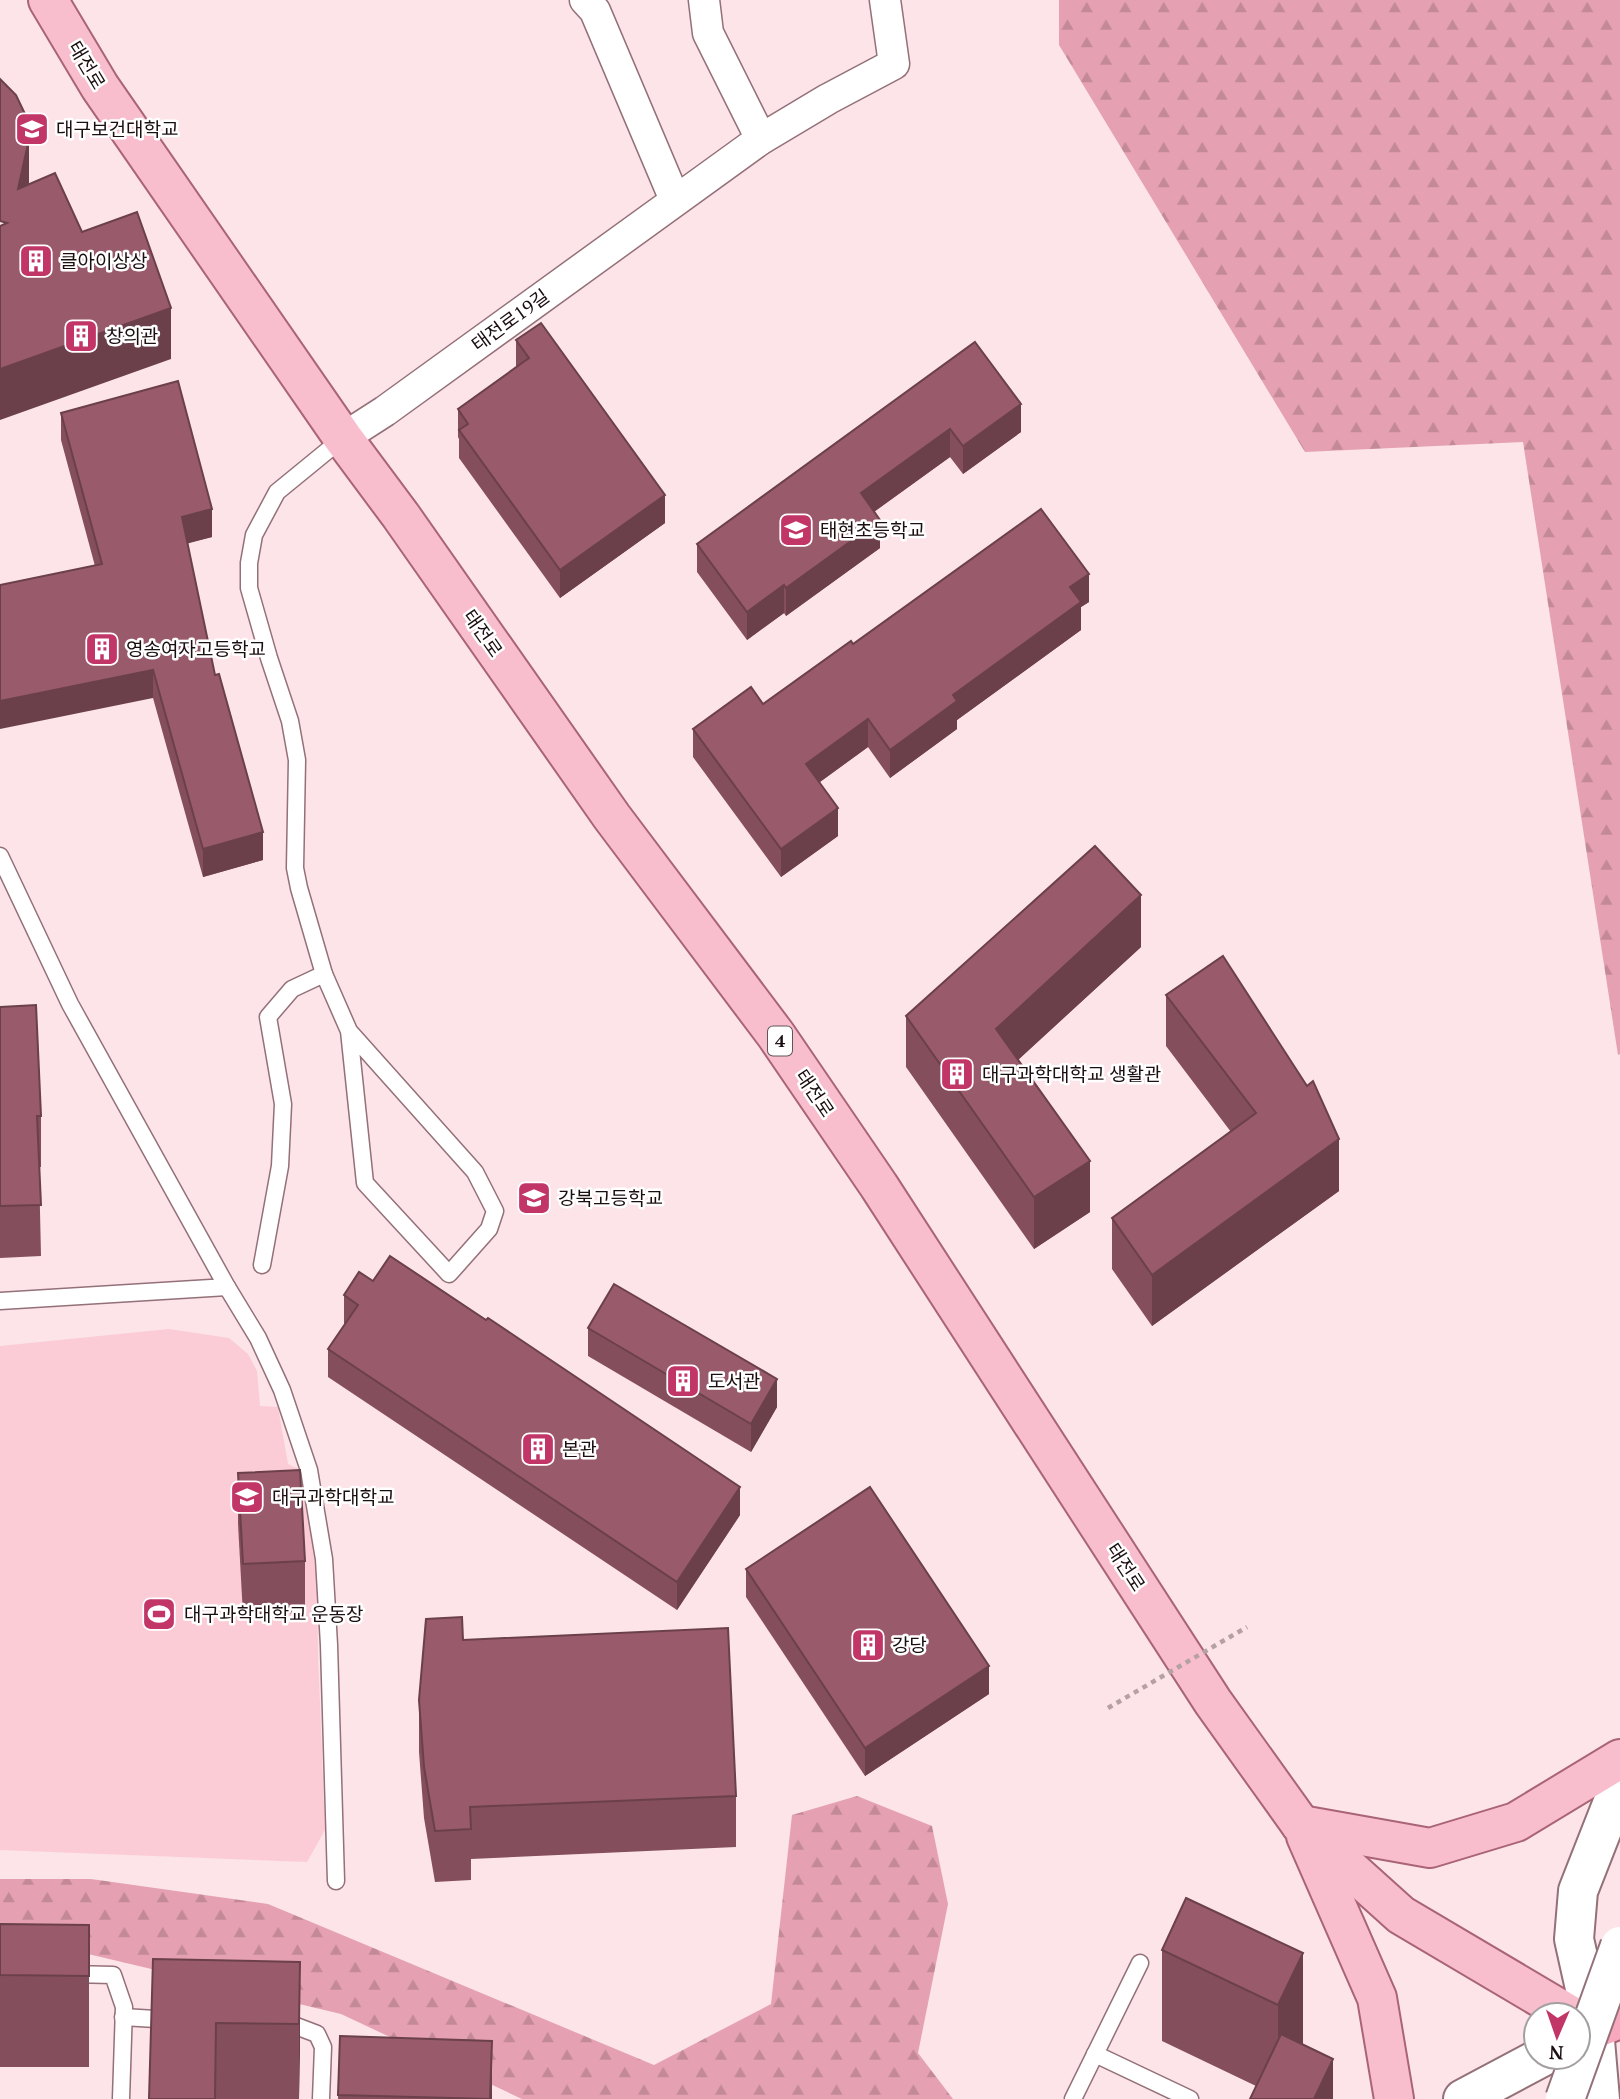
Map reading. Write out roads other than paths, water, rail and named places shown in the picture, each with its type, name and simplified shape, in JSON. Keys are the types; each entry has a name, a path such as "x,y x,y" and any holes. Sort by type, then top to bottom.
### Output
{"main road":[{"name":"태전로","path":"48,0 100,87 343,438 401,516 612,817 776,1035 887,1198 1213,1702 1301,1825 1401,1915 1600,2024"},
{"path":"1301,1825 1430,1848 1516,1822 1620,1759"},
{"path":"1600,2099 1600,2024 1574,1939 1578,1891 1620,1784"},
{"path":"1301,1825 1377,1998 1394,2099"},
{"path":"1565,2099 1620,1946"},
{"path":"1463,2099 1522,2068"},
{"path":"1613,2099 1620,2085"}],"street":[{"path":"585,0 595,11 675,200"},
{"path":"704,0 709,33 761,139"},
{"name":"태전로19길","path":"343,438 385,411 761,139 894,64 885,0"}],"lane":[{"path":"343,438 277,492 254,535 249,563 249,588 290,721 297,760 295,868 324,974 349,1031 365,1184 449,1274 489,1229 495,1211 475,1172 349,1031"},
{"path":"0,856 70,1003 258,1338 282,1390 309,1470 324,1559 330,1659 336,1881"},
{"path":"262,1265 279,1166 283,1104 268,1017 292,989 324,974"},
{"path":"0,1301 227,1287"},
{"path":"1073,2099 1140,1963"},
{"path":"50,1973 113,1975 124,2007 121,2099"},
{"path":"123,2018 190,2021"},
{"path":"270,2025 296,2026 317,2034 323,2047 321,2099"},
{"path":"1095,2054 1167,2094 1190,2099"}],"place":[{"name":"대구보건대학교","path":"32,129"},
{"name":"클아이상상","path":"36,261"},
{"name":"창의관","path":"81,336"},
{"name":"태현초등학교","path":"796,530"},
{"name":"영송여자고등학교","path":"102,649"},
{"name":"대구과학대학교 생활관","path":"957,1074"},
{"name":"강북고등학교","path":"534,1198"},
{"name":"도서관","path":"683,1381"},
{"name":"본관","path":"538,1449"},
{"name":"대구과학대학교","path":"247,1497"},
{"name":"대구과학대학교 운동장","path":"159,1614"},
{"name":"강당","path":"868,1645"}]}
